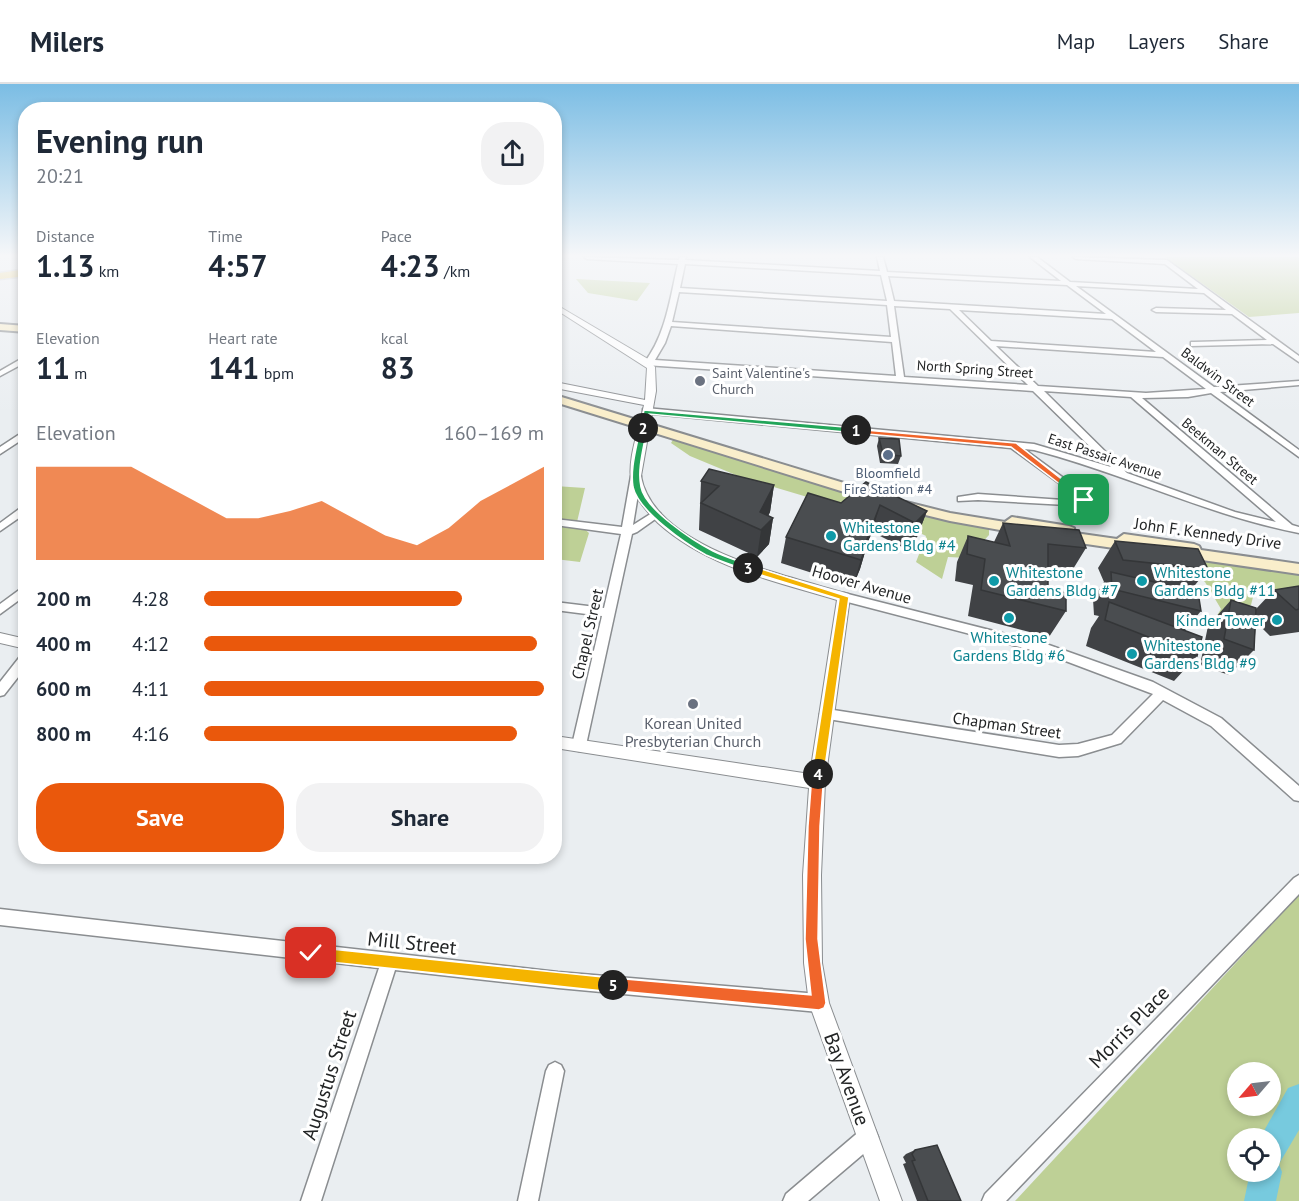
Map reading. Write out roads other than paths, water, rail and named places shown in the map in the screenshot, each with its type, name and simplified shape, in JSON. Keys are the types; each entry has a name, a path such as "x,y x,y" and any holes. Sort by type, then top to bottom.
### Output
{"main road":[{"path":"0,327 18,328"},
{"name":"John F. Kennedy Drive","path":"562,396 646,415 893,500 975,522 1299,569"},
{"name":"John F. Kennedy Drive","path":"562,399 646,415"},
{"name":"John F. Kennedy Drive","path":"893,500 983,518 1299,564"}],"street":[{"path":"562,310 648,363 656,357 671,309"},
{"path":"891,309 900,377"},
{"path":"954,309 1126,476"},
{"path":"997,309 1114,317"},
{"name":"Baldwin Street","path":"1104,309 1299,454"},
{"path":"1230,309 1299,360"},
{"path":"1156,310 1234,312"},
{"path":"667,324 895,340"},
{"path":"1194,344 1275,342"},
{"path":"989,343 1167,355"},
{"name":"North Spring Street","path":"648,363 663,362 900,377 1165,396 1212,389 1299,383"},
{"path":"0,374 18,363"},
{"name":"Hoover Avenue","path":"648,363 652,372 636,476 641,497 656,515 718,557 844,597 1050,650 1102,667 1162,693 1216,722 1299,795"},
{"name":"East Passaic Avenue","path":"562,387 646,415 1013,445 1049,451 1238,515 1294,529"},
{"name":"Beekman Street","path":"1133,394 1294,529"},
{"path":"0,451 18,439"},
{"path":"962,499 978,497 1081,504 1084,500 1081,495 1013,445"},
{"name":"Chapel Street","path":"579,745 627,531 636,476"},
{"path":"0,528 18,513"},
{"path":"562,523 627,531 637,528 656,515"},
{"path":"0,610 18,595"},
{"name":"Bay Avenue","path":"844,597 817,782 811,939 819,1003 891,1201"},
{"path":"562,607 609,613"},
{"path":"0,638 18,642"},
{"path":"0,691 18,667"},
{"name":"Chapman Street","path":"827,714 1059,751 1078,750 1116,739 1162,693"},
{"path":"562,743 817,782"},
{"name":"Morris Place","path":"992,1201 1299,883"},
{"name":"Mill Street","path":"0,917 558,980 819,1003"},
{"name":"Augustus Street","path":"311,1201 389,962"},
{"path":"528,1201 555,1071"},
{"path":"792,1201 868,1137"}],"waterway":[{"path":"1281,1132 1299,1099"},
{"path":"1260,1201 1264,1182"}],"place":[{"name":"Saint Valentine's Church","path":"700,381"},
{"name":"Bloomfield Fire Station #4","path":"888,455"},
{"name":"Whitestone Gardens Bldg #4","path":"831,536"},
{"name":"Whitestone Gardens Bldg #7","path":"994,581"},
{"name":"Whitestone Gardens Bldg #11","path":"1142,581"},
{"name":"Whitestone Gardens Bldg #6","path":"1009,618"},
{"name":"Kinder Tower","path":"1277,620"},
{"name":"Whitestone Gardens Bldg #9","path":"1132,654"},
{"name":"Korean United Presbyterian Church","path":"693,704"}]}
